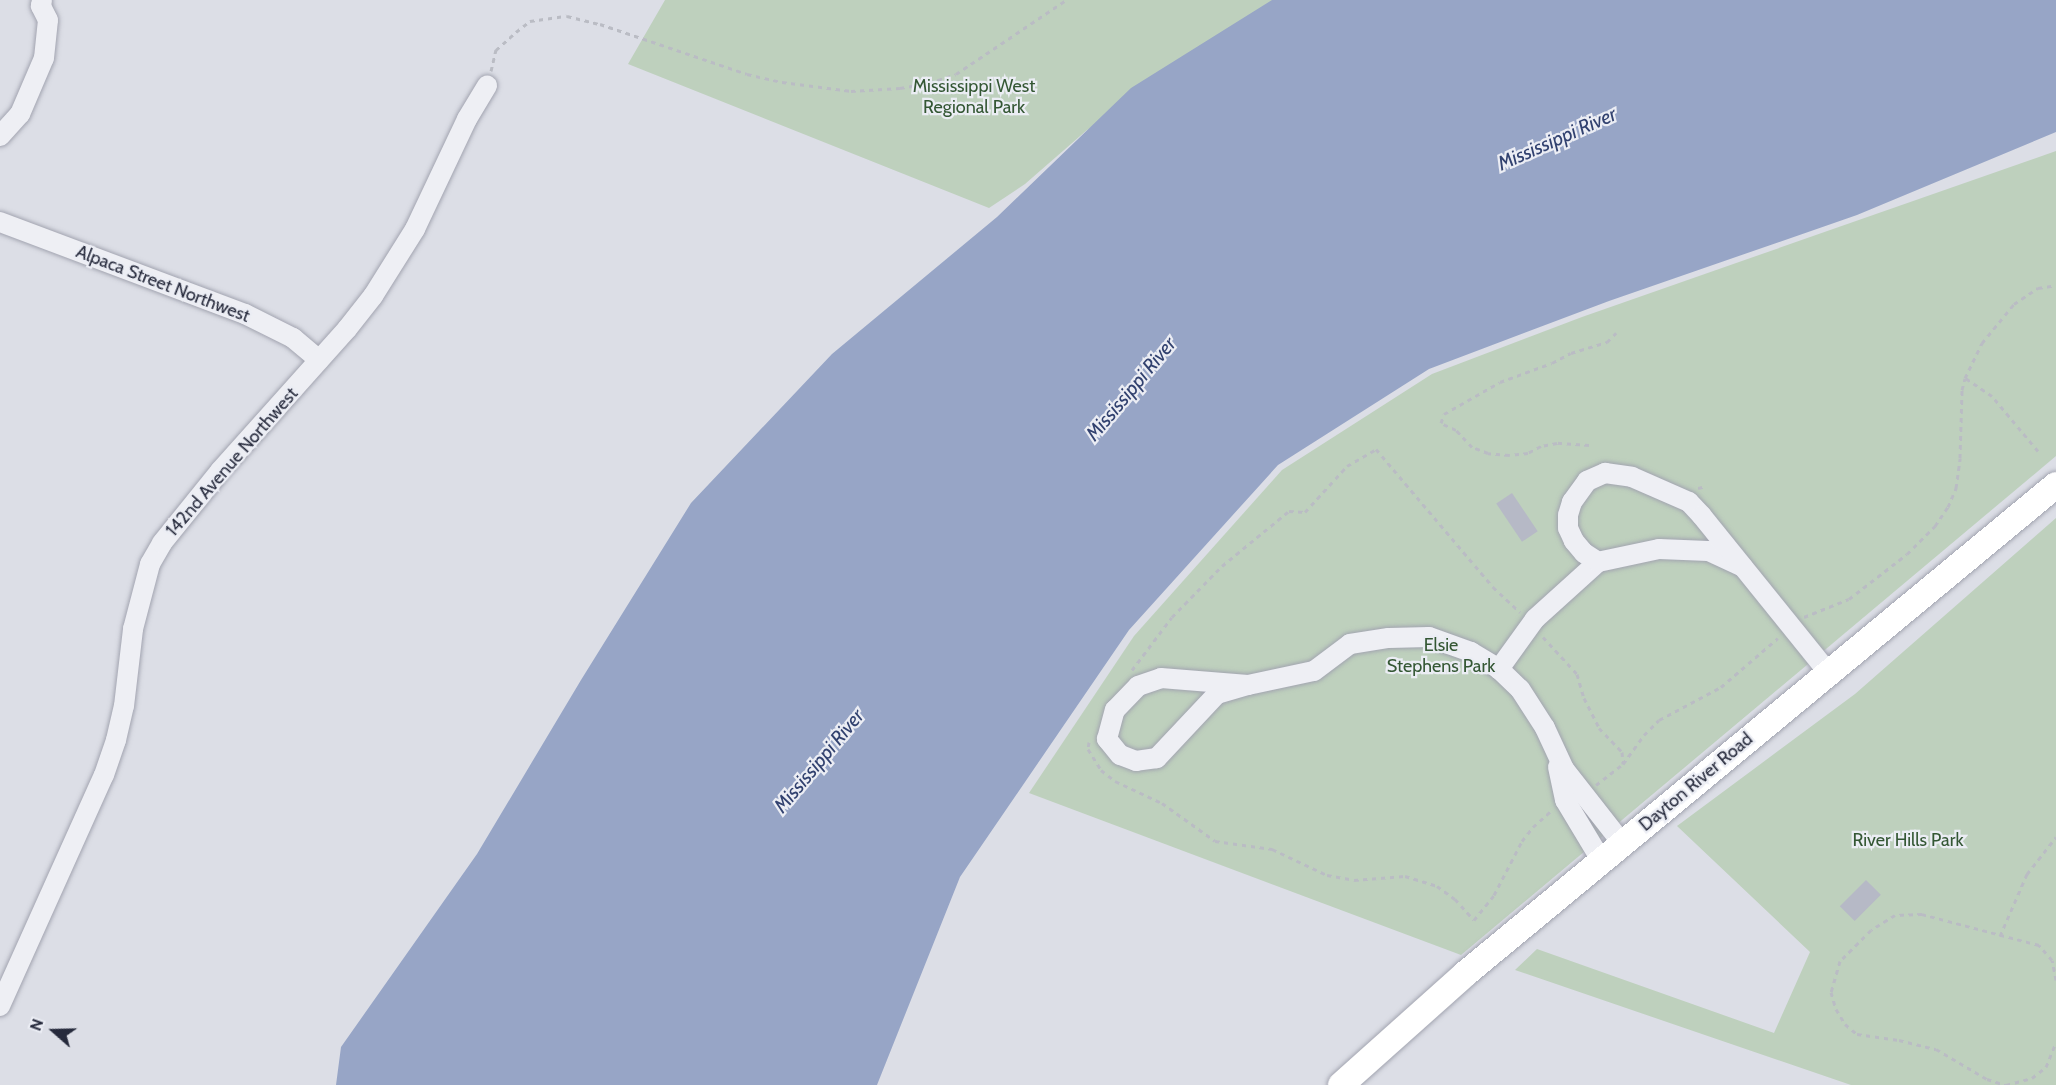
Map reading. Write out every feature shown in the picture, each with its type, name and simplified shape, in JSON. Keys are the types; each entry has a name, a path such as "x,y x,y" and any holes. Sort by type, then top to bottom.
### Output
{"main road":[{"name":"Dayton River Road","path":"1341,1085 1465,974 2056,485"}],"street":[{"path":"0,136 20,114 44,58 48,20 41,6 42,0"},
{"name":"142nd Avenue Northwest","path":"0,1006 104,775 116,740 124,706 133,629 150,564 162,543 220,471 320,360 373,296 396,261 431,197 467,119 487,86"},
{"name":"Alpaca Street Northwest","path":"0,222 245,315 293,338 320,360"},
{"path":"1598,562 1584,553 1574,541 1569,528 1568,515 1572,501 1587,481 1605,473 1632,477 1689,502 1828,672"},
{"path":"1499,669 1535,619 1598,562 1659,549 1708,551 1743,567"},
{"path":"1248,685 1161,678 1138,686 1115,710 1107,739 1120,755 1136,761 1157,758 1217,694 1314,671 1350,644 1389,638 1429,637 1471,652 1499,669 1520,689 1564,769 1572,796 1601,861"},
{"path":"1572,796 1622,843"}],"path":[{"path":"487,86 499,45 530,21 567,16 600,24 727,68 782,82 850,91 900,88 929,83 956,74 1066,0"},
{"path":"1474,920 1494,895 1527,834 1572,796 1610,776 1659,720 1721,687 1803,617 1849,599 1907,554 1935,526 1948,507 1956,488 1960,458 1962,390 1965,378 1982,343 2014,304 2038,288 2056,285"},
{"path":"1588,446 1557,443 1528,453 1509,455 1488,453 1472,447 1455,430 1441,423 1444,414 1500,382 1552,363 1571,353 1607,342 1616,333"},
{"path":"1965,378 1992,396 2038,451"},
{"path":"2000,937 2027,874 2056,837"},
{"path":"2056,980 2052,960 2039,945 2016,938 2000,937 1922,914 1895,915 1871,930 1840,960 1831,993 1836,1009 1845,1024 1857,1034 1936,1049 1987,1079 2006,1085 2032,1078 2046,1067 2056,1042"}],"green space":[{"name":"Mississippi West Regional Park","path":"665,0 1274,0 1087,130 1025,184 989,208 628,64"},
{"name":"Elsie Stephens Park","path":"2056,151 2056,456 1461,955 1029,793 1134,636 1282,470 1432,374 1582,317"},
{"name":"River Hills Park","path":"2056,518 2056,1085 1851,1085 1515,970 1537,949 1774,1033 1810,952 1677,826 1855,694"}],"water":[{"name":"Mississippi River","path":"1272,0 2056,0 2056,132 1857,215 1609,301 1429,369 1278,465 1129,630 960,877 877,1085 336,1085 341,1047 477,854 691,503 832,354 997,217 1131,88"}],"building":[{"path":"1512,493 1538,531 1522,542 1496,504"},
{"path":"1866,880 1881,895 1855,921 1840,906"}]}
